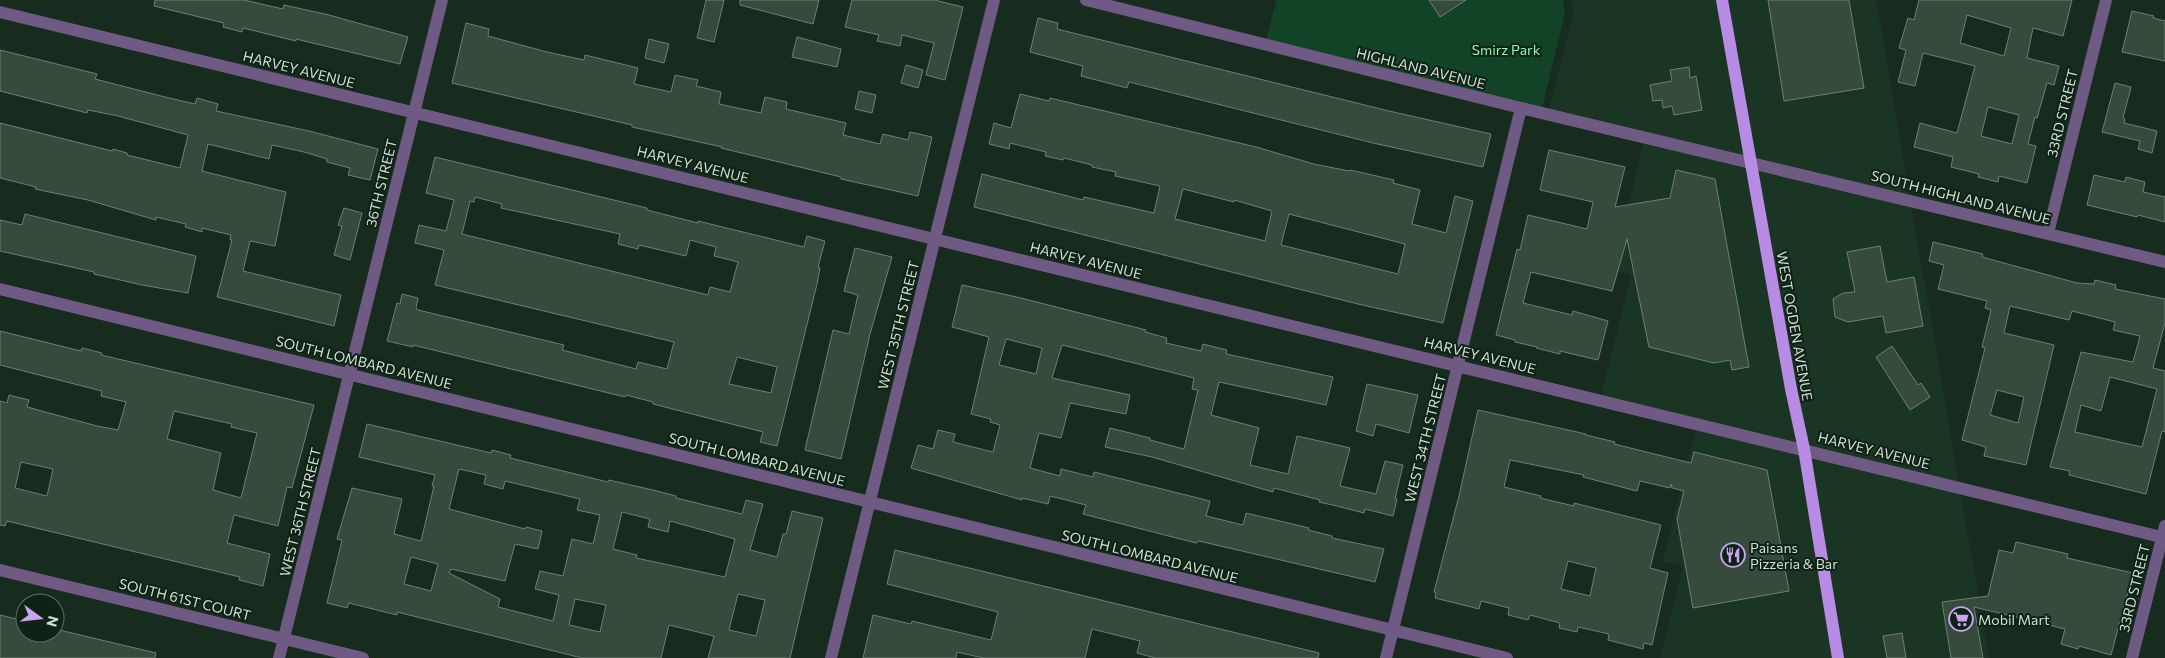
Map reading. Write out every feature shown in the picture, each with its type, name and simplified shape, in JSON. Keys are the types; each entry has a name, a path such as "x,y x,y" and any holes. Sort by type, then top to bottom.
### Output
{"main road":[{"name":"WEST OGDEN AVENUE","path":"1722,0 1791,389 1804,449 1838,658"}],"street":[{"name":"36TH STREET","path":"350,374 442,0"},
{"name":"WEST 35TH STREET","path":"831,658 994,0"},
{"name":"HIGHLAND AVENUE","path":"1086,0 1522,108 1750,161"},
{"name":"33RD STREET","path":"2048,233 2106,0"},
{"name":"HARVEY AVENUE","path":"0,12 1804,449 2164,534"},
{"name":"WEST 34TH STREET","path":"1386,658 1522,108"},
{"name":"SOUTH HIGHLAND AVENUE","path":"1750,161 2165,262"},
{"name":"SOUTH LOMBARD AVENUE","path":"0,289 1507,658"},
{"name":"WEST 36TH STREET","path":"279,658 350,374"},
{"name":"33RD STREET","path":"2132,658 2164,534"},
{"name":"SOUTH 61ST COURT","path":"0,570 363,658"}],"shaded area":[{"path":"1571,0 1876,0 1989,658 1660,658 1683,566 1663,561 1697,425 1600,400 1631,275 1613,270 1646,132 1549,110 1573,15"}],"green space":[{"name":"Smirz Park","path":"1276,0 1563,0 1565,13 1542,108 1266,41"}],"building":[{"path":"155,0 244,0 283,9 284,5 329,15 408,37 400,64 243,28 242,32 223,27 224,23 154,6"},
{"path":"706,0 724,0 714,42 697,38"},
{"path":"740,0 819,0 813,24 740,5"},
{"path":"852,0 934,0 963,7 945,80 926,75 934,43 902,35 900,46 877,41 879,35 845,27"},
{"path":"1429,0 1466,0 1440,17"},
{"path":"1768,0 1849,0 1864,88 1784,101"},
{"path":"1919,0 2072,0 2063,36 2033,28 2027,58 2059,66 2054,85 2047,83 2037,118 2035,117 2028,144 2036,146 2027,183 1999,176 1998,182 1978,177 1979,174 1951,167 1953,157 1914,147 1920,123 1957,133 1975,66 1923,53 1915,86 1898,82 1906,50 1899,48 1908,18 1914,20","holes":["1967,15 2011,28 2004,56 1960,43","1988,107 2019,115 2012,144 1981,136"]},
{"path":"2132,11 2154,16 2153,18 2165,21 2165,61 2122,52"},
{"path":"1038,18 1058,23 1057,29 1389,111 1491,134 1483,167 1373,143 1129,82 1127,88 1081,76 1083,66 1030,52"},
{"path":"466,23 489,29 488,36 547,52 584,60 585,55 638,68 634,84 671,92 675,75 698,80 696,86 721,92 719,104 761,113 765,97 787,102 786,109 846,123 843,135 880,144 883,134 908,140 910,132 932,137 918,196 841,179 841,177 722,147 452,83"},
{"path":"797,37 841,49 837,67 792,57"},
{"path":"649,39 669,44 664,63 645,58"},
{"path":"0,50 97,74 95,79 165,97 195,104 197,98 218,104 216,111 309,131 378,149 370,180 348,175 350,168 327,162 327,159 304,152 272,145 269,159 208,144 202,171 286,192 275,246 250,241 243,271 341,295 334,326 217,297 232,240 230,240 231,235 202,228 202,232 185,227 186,224 156,217 156,220 88,200 35,189 36,187 0,178 0,123 112,151 113,149 127,153 127,155 180,168 188,135 118,116 88,110 87,113 0,91"},
{"path":"906,65 923,70 918,88 901,83"},
{"path":"1689,67 1690,78 1696,76 1702,110 1674,115 1672,106 1663,108 1662,100 1653,101 1650,85 1672,81 1670,70"},
{"path":"2115,83 2131,87 2123,118 2125,119 2124,123 2157,131 2152,153 2138,149 2140,141 2102,132"},
{"path":"859,91 876,95 872,113 855,109"},
{"path":"1020,94 1049,101 1050,98 1256,147 1314,164 1394,180 1393,183 1420,190 1412,224 1446,233 1455,196 1473,201 1443,323 1358,304 974,207 982,174 1083,200 1084,197 1154,213 1160,186 1115,176 1116,172 1092,167 1092,165 1064,158 1063,160 1045,156 1046,152 1010,143 1009,149 989,144 994,123 1011,128","holes":["1183,189 1234,202 1234,200 1272,211 1265,241 1175,219","1289,214 1405,244 1398,274 1281,245"]},
{"path":"1549,150 1625,167 1615,207 1670,198 1676,170 1715,179 1749,367 1732,370 1730,360 1714,363 1649,347 1627,239 1612,291 1531,272 1523,303 1572,315 1573,311 1608,321 1598,360 1560,351 1560,354 1496,335 1517,249 1520,250 1528,215 1587,229 1593,202 1540,190"},
{"path":"435,157 647,208 647,210 698,223 698,221 804,247 807,236 825,241 818,267 820,268 817,284 777,446 760,442 763,432 653,404 653,402 626,395 625,397 413,345 413,347 387,341 397,303 400,304 402,294 418,298 416,308 418,310 564,345 562,350 636,369 638,362 667,369 674,342 435,285 444,250 415,243 419,225 446,231 454,200 426,193","holes":["475,197 502,204 501,208 620,234 618,244 638,249 639,245 686,256 690,240 716,247 714,256 738,262 730,292 710,287 708,295 462,234 470,201 474,202","737,357 777,367 771,393 729,384"]},
{"path":"2094,175 2125,182 2126,177 2145,182 2143,192 2165,197 2165,222 2087,205"},
{"path":"344,208 362,213 350,260 334,255 342,226 338,225"},
{"path":"25,214 196,256 188,293 142,285 0,251 0,220 22,225"},
{"path":"1933,242 1983,254 1982,257 2077,283 2094,284 2095,280 2116,285 2115,289 2165,299 2165,323 2153,368 2165,371 2165,432 2162,431 2146,494 2069,475 2070,471 2050,467 2081,352 2133,362 2140,336 2113,330 2115,322 2072,311 2069,320 2010,306 2004,333 2054,345 2026,465 1984,456 1986,447 1962,440 1985,348 1982,347 1991,310 1985,308 1987,301 1938,289 1944,265 1929,261","holes":["2110,377 2157,389 2142,447 2075,432 2081,405 2101,411","1997,390 2024,397 2018,423 1990,415"]},
{"path":"1880,246 1887,282 1914,277 1923,326 1886,333 1883,316 1848,322 1835,317 1833,299 1843,293 1855,292 1847,252"},
{"path":"855,248 892,257 870,334 841,459 805,450 833,330 849,334 858,295 844,291"},
{"path":"962,285 1146,330 1145,332 1167,338 1166,343 1201,351 1203,344 1227,350 1226,354 1333,377 1326,405 1219,382 1211,415 1259,428 1250,465 1288,474 1297,436 1333,444 1350,448 1340,486 1376,494 1385,461 1403,465 1393,516 1365,509 1364,513 1274,488 1273,492 1152,457 1105,447 1110,428 1184,449 1198,390 1192,389 1194,378 1062,345 1052,378 1130,395 1126,414 1070,403 1061,438 1039,433 1030,468 1060,476 1061,469 1093,477 1094,472 1210,501 1206,516 1243,525 1246,513 1309,528 1308,530 1332,536 1332,538 1384,549 1375,582 1199,541 1196,543 1083,514 1086,505 1050,496 1048,504 1022,498 1022,500 911,468 918,445 933,449 938,430 955,434 953,442 993,452 1000,425 990,422 991,419 971,414 989,337 952,327","holes":["1006,339 1042,348 1036,374 999,365"]},
{"path":"0,331 81,351 82,348 102,353 101,355 314,405 292,488 287,487 278,526 234,515 227,543 270,554 263,586 239,580 240,577 7,521 5,526 0,525 0,401 7,403 9,395 29,400 27,407 118,430 126,402 101,396 102,391 0,365","holes":["174,411 232,424 231,427 257,433 241,498 213,490 221,453 167,439","21,462 53,469 47,496 15,488"]},
{"path":"1892,346 1918,385 1921,383 1930,397 1910,410 1876,357"},
{"path":"1367,384 1418,395 1409,433 1376,424 1373,436 1356,431"},
{"path":"1478,410 1586,434 1615,442 1614,444 1691,463 1694,452 1767,470 1789,591 1693,608 1677,519 1684,491 1672,488 1671,484 1670,488 1640,481 1637,491 1583,477 1584,475 1510,460 1504,487 1541,496 1540,498 1574,506 1574,503 1661,525 1650,568 1668,573 1652,645 1644,643 1643,649 1608,640 1609,634 1578,627 1577,632 1559,628 1560,623 1530,615 1528,620 1508,615 1509,608 1481,601 1479,609 1435,598 1436,593 1434,592 1459,496","holes":["1568,561 1596,568 1590,596 1561,589"]},
{"path":"367,424 491,453 492,450 511,455 510,458 608,482 609,480 657,491 676,496 676,498 742,514 746,500 763,504 750,550 777,557 792,511 823,518 790,658 708,658 714,636 669,625 661,658 582,658 397,612 397,615 349,603 347,608 327,603 342,540 337,539 352,488 402,499 394,534 421,541 434,486 432,486 435,475 359,457","holes":["459,469 486,475 484,484 503,489 505,481 580,499 577,510 600,515 593,544 572,539 563,576 540,571 535,589 559,595 553,621 498,607 500,599 449,573 451,569 505,581 515,544 538,549 542,531 526,527 525,529 449,509","622,512 650,519 648,527 668,532 670,521 735,539 725,577 636,558 637,555 613,549","411,557 438,564 431,591 404,584","738,594 765,600 756,636 729,630","575,599 606,605 600,632 569,625"]},
{"path":"2016,542 2068,554 2067,558 2133,573 2111,655 2079,646 2078,649 2061,644 2065,629 1974,607 1983,658 1951,658 1942,602 1988,596 1999,550 2013,553"},
{"path":"895,550 1319,653 1318,658 1155,658 1137,653 1140,641 1092,629 1085,658 983,658 957,652 956,658 863,658 873,615 911,624 912,621 991,640 998,612 887,584"},
{"path":"0,615 15,619 15,643 65,643 65,631 156,653 155,658 0,658"},
{"path":"1902,633 1906,658 1887,658 1883,636"}],"place":[{"name":"Paisans Pizzeria & Bar","path":"1733,555"},
{"name":"Mobil Mart","path":"1961,619"}]}
